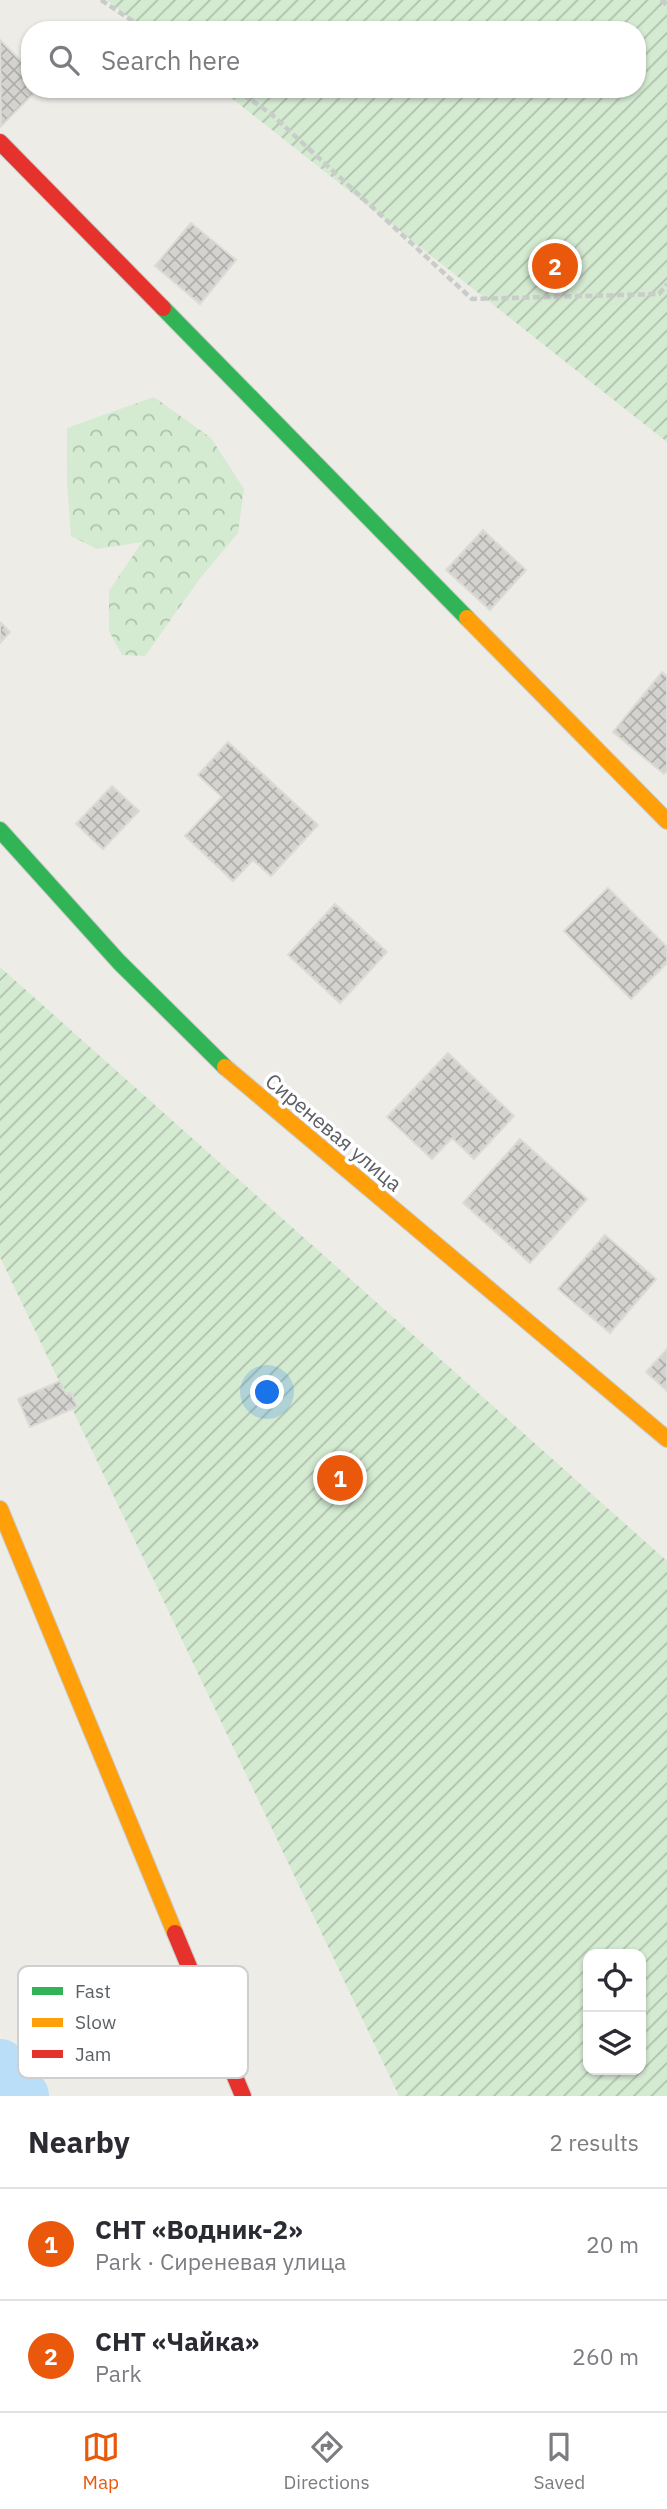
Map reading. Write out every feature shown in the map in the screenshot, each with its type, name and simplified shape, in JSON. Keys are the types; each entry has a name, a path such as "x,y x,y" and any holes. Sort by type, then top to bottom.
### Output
{"street":[{"path":"0,142 667,821"},
{"name":"Сиреневая улица","path":"0,830 119,962 226,1068 667,1439"},
{"path":"0,1509 189,1966"},
{"path":"236,2078 243,2096"}],"path":[{"path":"101,0 132,21"},
{"path":"661,0 667,5"},
{"path":"248,98 270,113 472,299 659,294 667,284"}],"green space":[{"path":"107,0 667,0 667,442 231,98 646,98 646,21 133,21"},
{"path":"154,397 211,438 244,489 238,533 201,577 145,656 122,655 109,631 109,591 142,542 97,549 71,536 67,428"},
{"path":"0,967 667,1561 667,2096 399,2096 0,1257"}],"building":[{"path":"0,40 21,61 21,98 29,98 1,126"},
{"path":"191,223 236,260 200,304 155,266"},
{"path":"483,530 526,570 490,610 446,570"},
{"path":"0,622 10,632 0,643"},
{"path":"662,672 667,676 667,771 664,774 613,732"},
{"path":"228,742 318,825 271,876 253,860 233,881 185,836 222,797 198,775"},
{"path":"112,786 139,811 103,849 76,824"},
{"path":"608,888 667,947 667,963 631,999 564,931"},
{"path":"335,904 387,952 340,1003 288,955"},
{"path":"448,1053 514,1116 474,1159 452,1138 432,1159 387,1117"},
{"path":"520,1139 587,1199 530,1263 463,1203"},
{"path":"605,1235 656,1279 610,1333 558,1289"},
{"path":"667,1349 667,1391 646,1372"},
{"path":"60,1381 66,1394 71,1392 77,1407 30,1427 18,1399"}],"waterway":[{"path":"0,2066 22,2096"}],"traffic: fast":[{"path":"163,308 467,618"},
{"path":"0,830 119,962 225,1067"}],"traffic: slow":[{"path":"467,618 667,821"},
{"path":"225,1067 667,1439"},
{"path":"0,1509 175,1933"}],"traffic: jam":[{"path":"0,142 163,308"},
{"path":"175,1933 189,1966"},
{"path":"235,2078 243,2096"}],"place":[{"name":"СНТ «Чайка»","path":"555,266"},
{"name":"СНТ «Водник-2»","path":"340,1478"}]}
